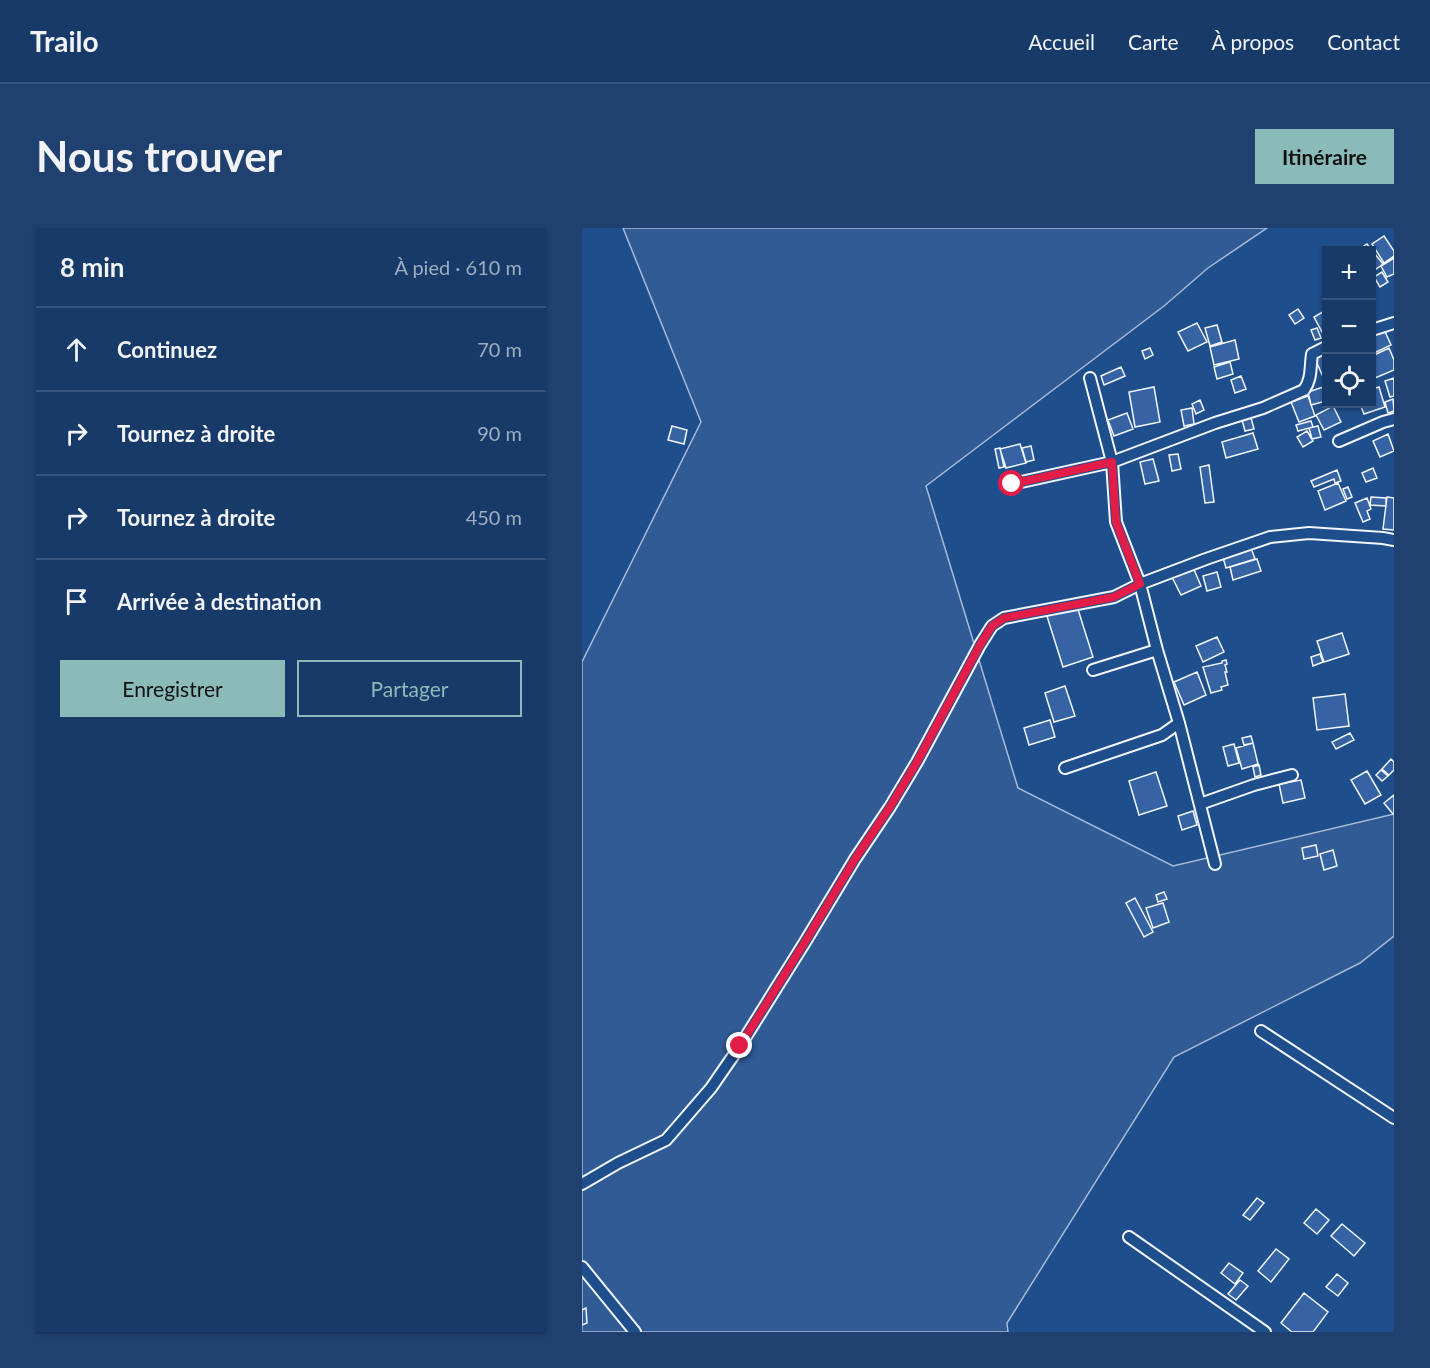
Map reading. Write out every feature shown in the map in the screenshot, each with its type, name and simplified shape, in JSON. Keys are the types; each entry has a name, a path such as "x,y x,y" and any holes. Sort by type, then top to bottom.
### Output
{"street":[{"path":"1376,328 1394,322"},
{"path":"1012,484 1112,462 1215,423 1263,408 1304,390 1310,380 1312,354 1322,349"},
{"path":"1090,378 1112,462 1116,522 1140,584 1215,864"},
{"path":"1339,441 1383,422 1394,420"},
{"path":"582,1184 618,1163 666,1140 711,1088 740,1046 855,859 890,807 992,626 1004,618 1114,597 1140,584 1270,537 1309,533 1394,540"},
{"path":"1093,670 1157,650"},
{"path":"1065,768 1162,735 1179,723"},
{"path":"1200,804 1254,785 1292,775"},
{"path":"1261,1031 1394,1118"},
{"path":"1129,1237 1265,1332"},
{"path":"582,1267 635,1332"}],"shaded area":[{"path":"623,228 1267,228 1208,268 1164,306 926,486 1018,788 1173,866 1394,814 1394,936 1360,963 1174,1057 1007,1323 1008,1332 582,1332 582,662 701,422"}],"building":[{"path":"1384,236 1394,251 1394,256 1384,263 1376,250 1376,246 1372,244"},
{"path":"1376,255 1383,264 1376,269"},
{"path":"1394,258 1394,274 1387,277 1381,266"},
{"path":"1382,272 1388,282 1380,287 1376,276"},
{"path":"1298,309 1304,318 1295,324 1289,315"},
{"path":"1322,312 1322,332 1314,317"},
{"path":"1197,323 1207,342 1188,351 1178,332"},
{"path":"1217,325 1222,342 1210,346 1205,328"},
{"path":"1383,327 1391,345 1376,352 1376,330"},
{"path":"1317,328 1321,338 1315,340 1311,330"},
{"path":"1235,340 1239,359 1214,365 1210,347"},
{"path":"1150,348 1153,355 1145,359 1142,351"},
{"path":"1389,348 1394,360 1394,370 1376,378 1376,354"},
{"path":"1322,352 1322,375 1314,356"},
{"path":"1230,362 1233,374 1217,379 1214,367"},
{"path":"1121,367 1125,376 1104,385 1101,376"},
{"path":"1241,376 1246,389 1235,393 1231,380"},
{"path":"1394,378 1394,396 1390,397 1385,381"},
{"path":"1154,387 1160,422 1135,427 1129,392"},
{"path":"1322,387 1322,402 1311,405 1308,392"},
{"path":"1379,387 1385,407 1364,414 1362,408 1376,408 1376,388"},
{"path":"1308,396 1315,416 1299,422 1291,402"},
{"path":"1393,399 1394,411 1388,413 1385,402"},
{"path":"1200,400 1204,410 1196,414 1192,404"},
{"path":"1192,408 1194,424 1184,426 1181,410"},
{"path":"1334,408 1341,422 1324,430 1316,415"},
{"path":"1127,413 1133,429 1114,436 1108,420"},
{"path":"1250,414 1254,429 1245,431 1241,416"},
{"path":"1311,421 1313,427 1298,431 1296,425"},
{"path":"672,426 687,430 684,444 668,440"},
{"path":"1318,426 1321,437 1312,439 1309,428"},
{"path":"1307,431 1313,441 1303,447 1297,437"},
{"path":"1253,433 1258,449 1226,458 1222,442"},
{"path":"1388,434 1394,451 1380,457 1373,441"},
{"path":"1020,444 1026,463 1006,468 1000,449"},
{"path":"1031,446 1034,460 1026,462 1022,448"},
{"path":"1000,448 1004,467 999,468 995,449"},
{"path":"1178,454 1181,469 1172,471 1169,455"},
{"path":"1153,459 1159,481 1145,484 1140,462"},
{"path":"1209,465 1214,502 1205,503 1200,467"},
{"path":"1373,468 1377,478 1366,482 1362,473"},
{"path":"1337,470 1341,481 1335,483 1334,479 1314,487 1311,481"},
{"path":"1338,483 1346,501 1325,510 1318,491"},
{"path":"1348,487 1352,497 1347,499 1343,489"},
{"path":"1371,497 1386,498 1386,506 1370,505"},
{"path":"1387,497 1394,498 1394,530 1383,529"},
{"path":"1367,498 1371,509 1367,511 1370,519 1363,522 1355,503"},
{"path":"1250,545 1255,559 1226,568 1222,554"},
{"path":"1257,559 1261,571 1233,580 1230,567"},
{"path":"1193,567 1201,586 1181,595 1172,577"},
{"path":"1217,572 1221,587 1207,591 1203,576"},
{"path":"1076,603 1093,657 1063,667 1046,613"},
{"path":"1342,633 1349,654 1324,662 1317,641"},
{"path":"1217,637 1224,652 1203,662 1196,646"},
{"path":"1320,654 1323,662 1313,666 1311,657"},
{"path":"1226,660 1227,672 1225,672 1228,685 1221,687 1222,690 1211,693 1203,667"},
{"path":"1197,672 1206,695 1184,705 1174,682"},
{"path":"1065,686 1075,716 1054,722 1045,693"},
{"path":"1345,694 1349,726 1317,730 1313,698"},
{"path":"1050,720 1055,737 1029,745 1024,728"},
{"path":"1350,733 1354,740 1336,749 1332,742"},
{"path":"1251,736 1253,743 1244,745 1242,738"},
{"path":"1253,743 1258,764 1242,769 1236,748"},
{"path":"1234,744 1239,763 1228,766 1223,747"},
{"path":"1391,759 1394,762 1394,770 1389,775 1382,769"},
{"path":"1259,765 1261,775 1255,777 1253,767"},
{"path":"1381,770 1388,776 1382,781 1376,775"},
{"path":"1367,771 1381,795 1365,804 1351,780"},
{"path":"1156,772 1167,806 1139,815 1129,781"},
{"path":"1301,780 1305,798 1283,803 1279,784"},
{"path":"1394,795 1394,814 1393,814 1384,803"},
{"path":"1193,811 1197,825 1182,830 1178,816"},
{"path":"1316,845 1318,856 1304,859 1302,848"},
{"path":"1333,850 1337,866 1324,870 1320,854"},
{"path":"1164,892 1167,899 1158,902 1156,895"},
{"path":"1135,898 1153,932 1144,937 1126,903"},
{"path":"1163,903 1169,922 1153,928 1146,908"},
{"path":"1257,1198 1264,1203 1250,1220 1243,1215"},
{"path":"1316,1209 1329,1220 1317,1234 1304,1223"},
{"path":"1342,1224 1365,1243 1354,1256 1331,1236"},
{"path":"1276,1249 1289,1259 1271,1282 1258,1271"},
{"path":"1229,1263 1243,1273 1235,1284 1221,1273"},
{"path":"1337,1274 1348,1283 1338,1296 1326,1287"},
{"path":"1240,1280 1248,1286 1236,1300 1228,1294"},
{"path":"1304,1293 1328,1312 1313,1332 1292,1332 1281,1323"},
{"path":"586,1308 587,1323 582,1325 582,1310"}],"route":[{"path":"740,1046 917,762 992,626 1004,618 1114,597 1140,584 1116,522 1112,462 1012,484"}]}
